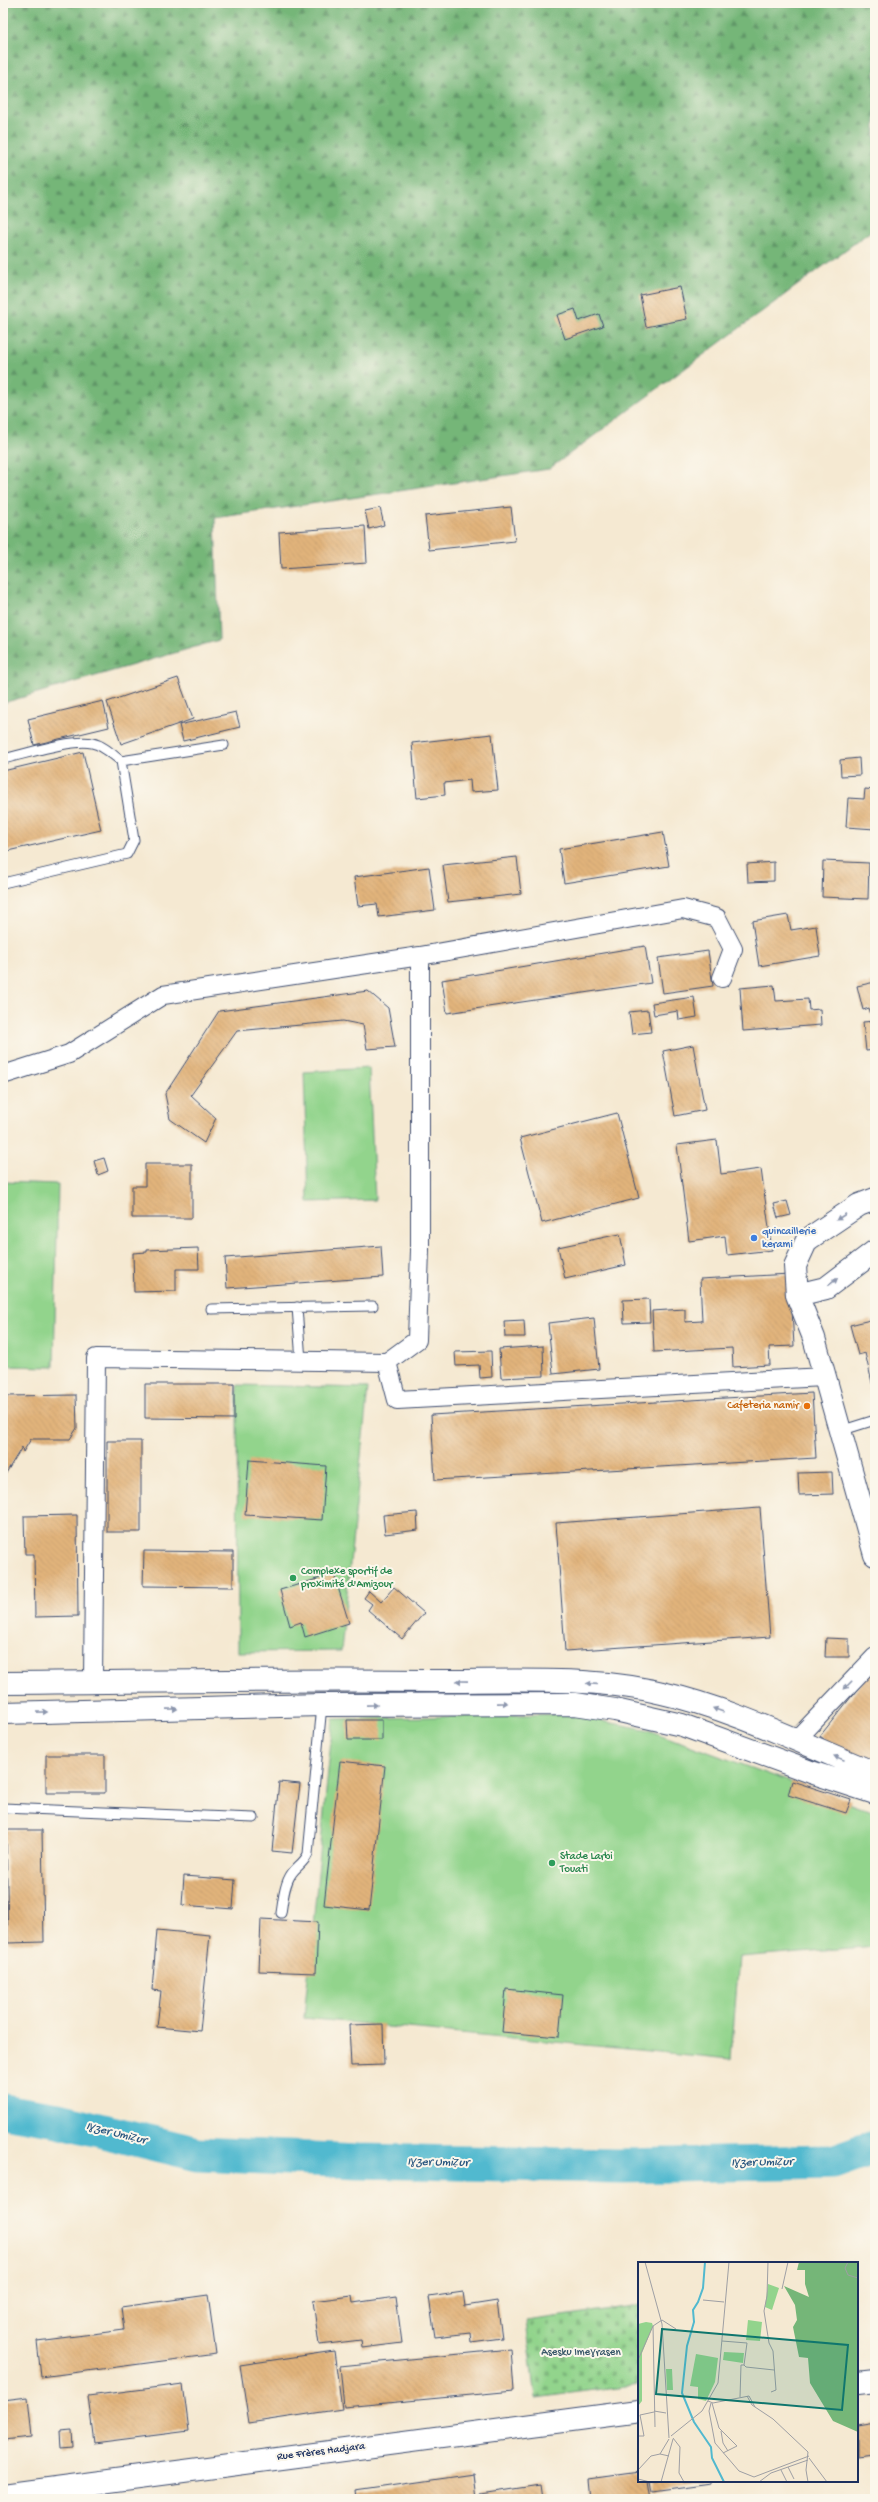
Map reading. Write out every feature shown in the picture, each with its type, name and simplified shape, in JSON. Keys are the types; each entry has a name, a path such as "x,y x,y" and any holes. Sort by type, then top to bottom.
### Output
{"main road":[{"path":"875,1199 859,1205 806,1240 795,1266 797,1295 814,1338 875,1555"},
{"path":"797,1295 826,1288 875,1251"},
{"path":"345,1680 345,1705"},
{"path":"3,1683 345,1680 572,1682 626,1686 663,1693 704,1705 770,1729 795,1741 875,1773"},
{"path":"3,1713 322,1705 574,1704 615,1710 682,1725 811,1772 875,1793"},
{"path":"858,2383 875,2381"},
{"name":"Rue Frères Hadjara","path":"3,2495 638,2411"}],"street":[{"path":"3,1075 69,1054 163,994 420,956 683,909 717,918 733,949 722,978"},
{"path":"93,1682 96,1358 387,1362 417,1340 420,1250 420,956"},
{"path":"387,1362 397,1400 824,1377"},
{"path":"795,1741 875,1657"}],"lane":[{"path":"3,759 76,743 92,743 100,746 121,760 224,745"},
{"path":"3,883 127,854 134,840 121,760"},
{"path":"211,1309 373,1306"},
{"path":"297,1307 301,1361"},
{"path":"840,1431 875,1420"},
{"path":"281,1913 287,1880 292,1872 304,1862 308,1854 322,1705"},
{"path":"3,1808 254,1818"}],"green space":[{"path":"3,3 875,3 875,228 549,469 215,518 219,640 3,703"},
{"path":"369,1068 375,1200 308,1202 304,1072"},
{"path":"3,1182 58,1184 54,1367 3,1366"},
{"name":"Complexe sportif de proximité d'Amizour","path":"237,1385 368,1388 341,1651 238,1652"},
{"path":"562,1714 645,1729 875,1813 875,1946 739,1957 731,2059 304,2018 333,1719"},
{"name":"Asesku Imeɣrasen","path":"638,2305 638,2384 536,2398 526,2321"}],"building":[{"path":"680,287 687,319 646,327 640,295"},
{"path":"575,309 579,321 599,314 603,326 565,339 557,315"},
{"path":"511,507 515,541 429,550 425,516"},
{"path":"380,508 384,525 369,529 365,511"},
{"path":"365,526 367,563 281,569 279,532"},
{"path":"178,678 193,719 121,744 107,702"},
{"path":"103,701 109,727 34,745 28,719"},
{"path":"236,712 240,727 183,741 179,725"},
{"path":"492,734 498,790 471,792 470,780 444,783 445,795 417,798 412,743"},
{"path":"83,752 101,830 3,852 3,771"},
{"path":"859,758 860,775 841,776 840,760"},
{"path":"865,789 875,790 875,829 846,827 848,798 864,799"},
{"path":"663,832 669,866 564,883 559,849"},
{"path":"517,857 521,894 448,902 443,865"},
{"path":"823,861 869,863 868,899 822,897"},
{"path":"774,862 774,881 748,882 747,864"},
{"path":"429,867 435,910 379,917 377,904 358,906 354,877"},
{"path":"788,915 791,930 816,926 820,956 759,966 752,921"},
{"path":"645,946 651,983 447,1013 442,980"},
{"path":"708,951 713,986 663,993 658,958"},
{"path":"875,982 875,1014 871,1015 869,1008 863,1010 857,986"},
{"path":"774,985 776,1001 808,999 809,1010 820,1009 821,1025 743,1031 740,988"},
{"path":"368,991 388,1008 395,1047 367,1049 363,1025 343,1021 237,1031 191,1095 216,1118 204,1143 170,1119 165,1094 219,1011"},
{"path":"694,997 697,1017 679,1020 678,1011 654,1015 652,1003"},
{"path":"648,1010 651,1032 632,1034 629,1012"},
{"path":"875,1021 875,1050 866,1051 863,1022"},
{"path":"693,1045 705,1110 675,1116 663,1051"},
{"path":"617,1113 639,1198 542,1223 520,1138"},
{"path":"717,1140 721,1174 761,1169 772,1250 727,1255 725,1236 689,1241 677,1145"},
{"path":"104,1158 108,1171 98,1175 94,1161"},
{"path":"145,1164 192,1164 192,1218 132,1218 132,1186 145,1186"},
{"path":"787,1201 791,1215 778,1218 774,1204"},
{"path":"620,1234 626,1265 565,1279 558,1247"},
{"path":"381,1246 383,1277 227,1288 225,1258"},
{"path":"198,1248 199,1269 176,1269 176,1291 134,1292 133,1253 147,1252 147,1250"},
{"path":"790,1274 794,1346 769,1347 770,1365 733,1367 732,1348 654,1352 652,1311 685,1309 685,1322 702,1321 700,1279"},
{"path":"649,1299 650,1322 624,1323 623,1300"},
{"path":"594,1318 599,1369 553,1374 548,1323"},
{"path":"524,1320 525,1337 505,1337 504,1321"},
{"path":"870,1320 875,1326 874,1391 865,1353 858,1355 850,1325"},
{"path":"543,1346 544,1376 501,1378 499,1349"},
{"path":"491,1351 492,1377 480,1378 479,1365 456,1366 455,1352"},
{"path":"145,1384 234,1384 234,1419 145,1418"},
{"path":"812,1393 816,1458 435,1480 431,1415"},
{"path":"76,1395 77,1428 70,1439 31,1439 23,1452 22,1447 3,1478 3,1402 7,1396"},
{"path":"107,1441 141,1441 141,1532 107,1532"},
{"path":"249,1460 326,1466 322,1520 245,1515"},
{"path":"832,1472 833,1494 799,1495 798,1473"},
{"path":"760,1508 770,1637 565,1651 556,1523"},
{"path":"417,1512 418,1530 385,1534 383,1515"},
{"path":"77,1515 78,1616 35,1617 34,1554 25,1554 24,1516"},
{"path":"144,1551 233,1552 233,1587 143,1586"},
{"path":"334,1574 349,1623 305,1637 301,1622 290,1626 280,1590"},
{"path":"394,1587 424,1613 402,1639 368,1610 372,1604 364,1598 369,1591 381,1602"},
{"path":"826,1638 849,1639 849,1657 825,1657"},
{"path":"875,1667 875,1763 849,1759 820,1736"},
{"path":"347,1720 382,1720 382,1740 348,1740"},
{"path":"46,1755 105,1755 105,1793 46,1793"},
{"path":"340,1761 385,1766 369,1910 324,1905"},
{"path":"792,1781 851,1800 846,1813 788,1795"},
{"path":"279,1782 300,1784 292,1853 272,1851"},
{"path":"6,1830 42,1830 44,1942 8,1943"},
{"path":"184,1876 235,1880 233,1909 182,1905"},
{"path":"261,1919 318,1922 316,1973 259,1971"},
{"path":"157,1930 210,1935 200,2031 157,2027 161,1991 152,1990"},
{"path":"506,1989 563,1995 559,2037 502,2032"},
{"path":"383,2024 384,2065 351,2066 349,2025"},
{"path":"463,2292 465,2306 497,2301 502,2338 471,2342 470,2333 435,2337 429,2297"},
{"path":"208,2295 216,2354 41,2377 37,2341 124,2330 121,2307"},
{"path":"352,2296 353,2303 396,2297 402,2343 362,2348 361,2340 319,2345 313,2301"},
{"path":"511,2349 514,2391 344,2407 340,2366"},
{"path":"334,2351 342,2409 249,2423 240,2365"},
{"path":"183,2384 189,2431 94,2443 88,2396"},
{"path":"28,2397 32,2437 3,2440 3,2400"},
{"path":"875,2423 875,2455 858,2457 858,2426"},
{"path":"72,2430 73,2447 61,2448 60,2431"},
{"path":"638,2472 638,2482 648,2482 651,2499 590,2499 588,2479"},
{"path":"474,2474 477,2499 356,2499 355,2491"},
{"path":"650,2482 711,2482 711,2484 652,2492"},
{"path":"541,2485 543,2499 482,2499 481,2494"}],"waterway":[{"name":"Iɣzer Umiẓur","path":"3,2111 58,2120 198,2154 358,2161 619,2166 833,2162 875,2147"}],"place":[{"name":"quincaillerie kerami","path":"754,1238"},
{"name":"Cafeteria namir","path":"807,1406"},
{"name":"Complexe sportif de proximité d'Amizour","path":"293,1578"},
{"name":"Stade Larbi Touati","path":"552,1863"}]}
